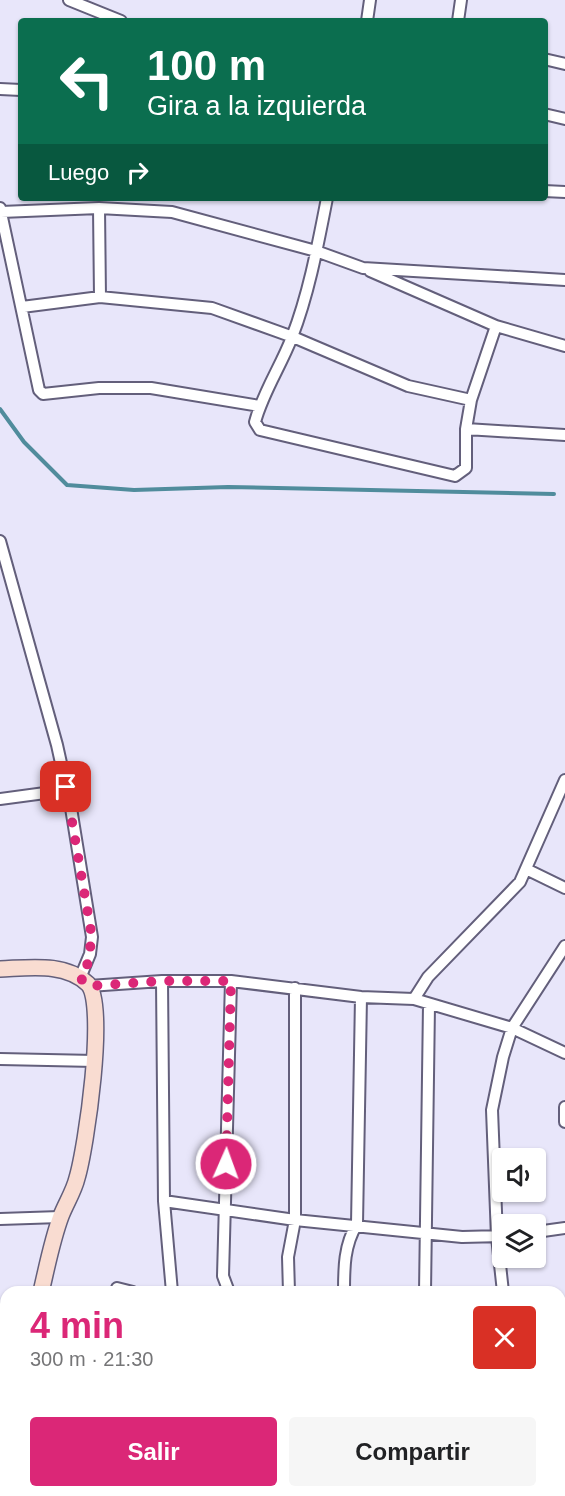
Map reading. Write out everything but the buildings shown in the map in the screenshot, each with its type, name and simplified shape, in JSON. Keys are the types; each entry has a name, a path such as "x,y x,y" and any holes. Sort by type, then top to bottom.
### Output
{"street":[{"path":"69,0 114,18"},
{"path":"367,18 370,0"},
{"path":"458,18 461,0"},
{"path":"548,60 565,64"},
{"path":"0,89 18,90"},
{"path":"548,115 565,119"},
{"path":"548,191 565,192"},
{"path":"326,201 316,251 292,337 260,406 255,422 260,430 455,476 466,468 466,429 471,400 496,326"},
{"path":"99,208 100,297"},
{"path":"260,406 151,388 99,387 43,394 39,390 0,210 99,208 172,212 316,251 363,268 496,326 565,346"},
{"path":"363,268 565,280"},
{"path":"22,307 100,297 212,309 292,337 408,386 471,400"},
{"path":"466,429 565,435"},
{"path":"0,542 32,650 71,808 92,937 85,982 97,1005 95,1061 77,1179 60,1217 43,1286"},
{"path":"414,999 428,977 520,882 561,800 565,780"},
{"path":"0,798 45,793"},
{"path":"526,869 565,888"},
{"path":"499,1214 492,1110 502,1057 512,1028 565,946"},
{"path":"0,969 64,970 85,982 231,981 361,997 414,999 512,1028 565,1053"},
{"path":"162,981 164,1201 171,1286"},
{"path":"227,1286 223,1276 231,981"},
{"path":"289,1286 288,1257 295,1220 295,988"},
{"path":"345,1286 349,1237 357,1224 361,997"},
{"path":"425,1286 429,1005"},
{"path":"0,1059 95,1061"},
{"path":"565,1107 565,1122"},
{"path":"164,1201 295,1220 357,1224 462,1237 492,1236"},
{"path":"0,1219 60,1217"},
{"path":"546,1231 565,1228"},
{"path":"502,1268 503,1286"}],"waterway":[{"path":"0,409 24,442 67,485 134,490 228,487 554,494"}],"route":[{"path":"66,787 92,937 87,966 80,978 89,986 162,981 231,981 226,1164"}]}
